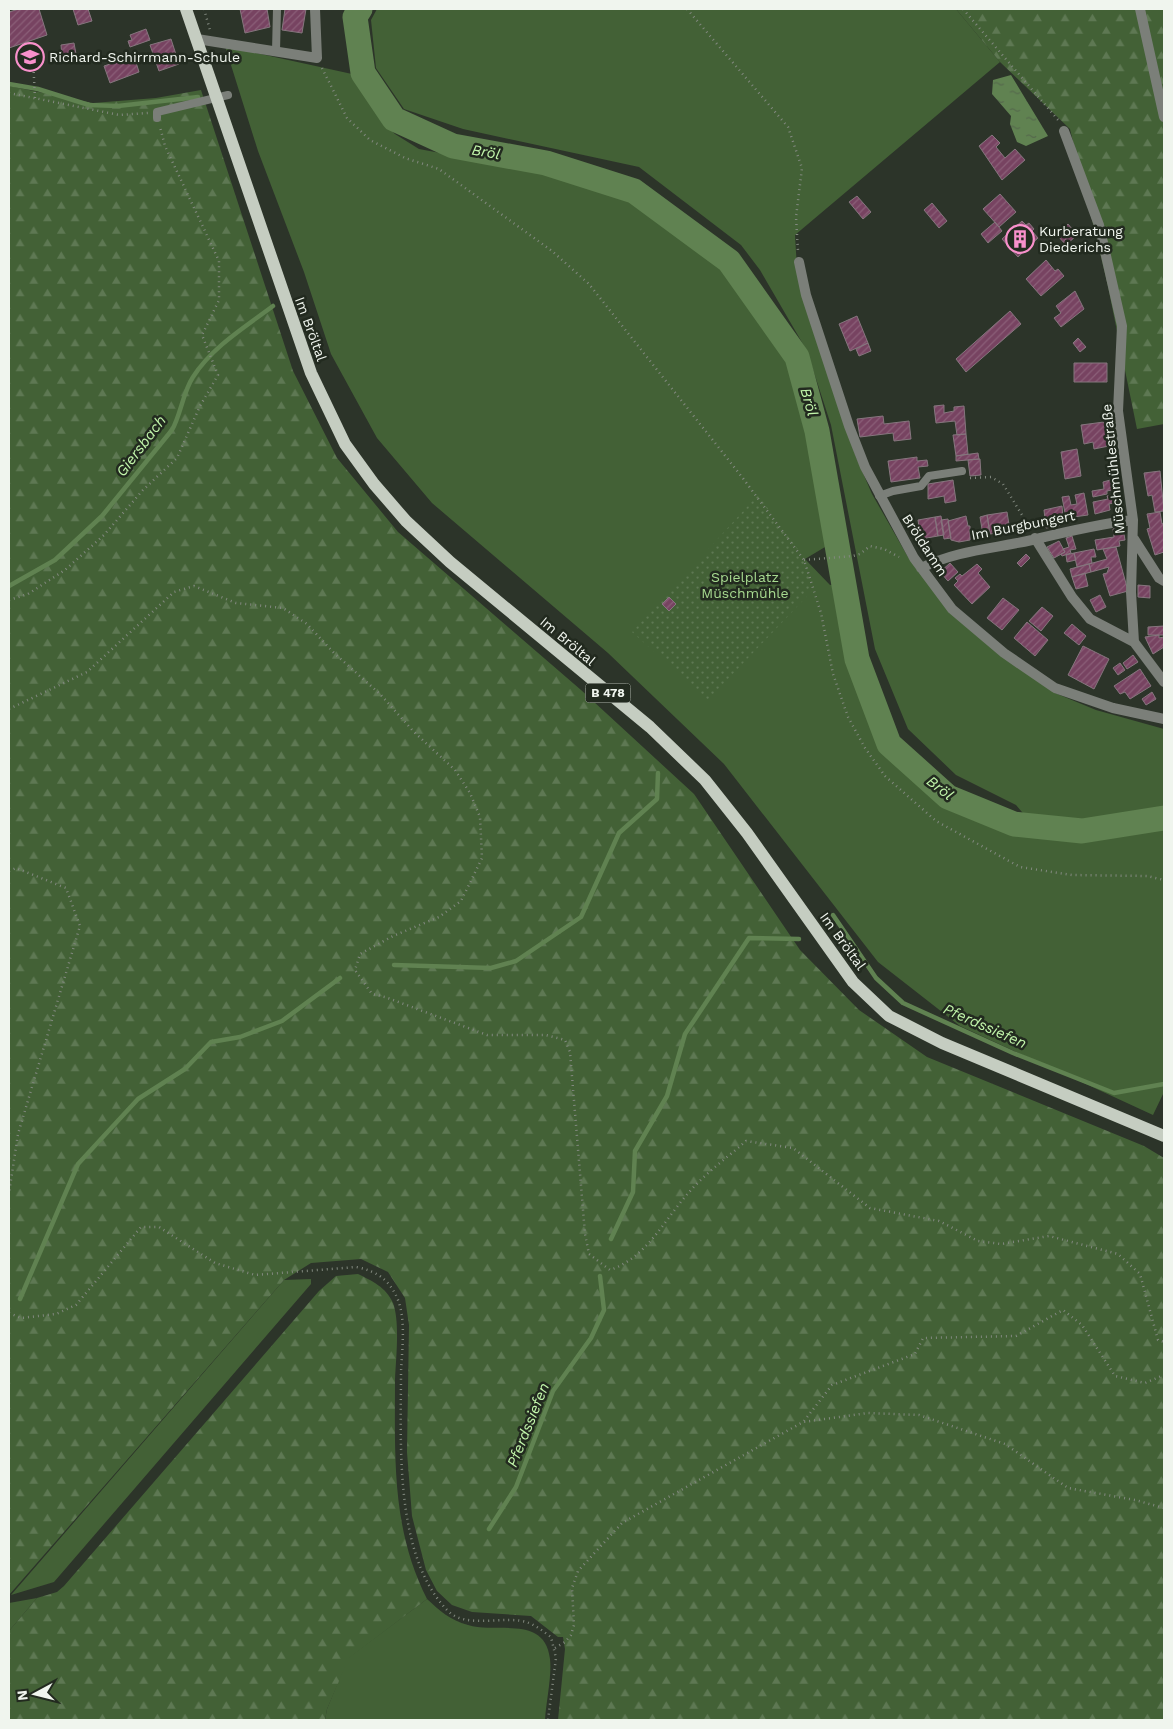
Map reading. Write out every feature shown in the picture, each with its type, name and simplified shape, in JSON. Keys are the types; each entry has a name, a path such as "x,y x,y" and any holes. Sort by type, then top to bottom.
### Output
{"main road":[{"name":"Im Bröltal","path":"186,9 222,98 311,373 346,444 374,484 406,521 450,562 650,727 705,780 747,833 853,982 889,1016 942,1044 1164,1136"}],"street":[{"path":"197,39 317,58 315,9"},
{"path":"1140,9 1164,117"},
{"name":"Müschmühlestraße","path":"1064,131 1100,225 1122,326 1118,410 1133,520 1134,539 1131,592 1134,642"},
{"name":"Bröldamm","path":"799,262 806,295 849,426 879,496 914,558 952,609 1004,653 1055,688 1113,708 1164,719"},
{"name":"Im Burgbungert","path":"921,568 945,556 969,550 1034,539 1094,525 1133,520"},
{"path":"1034,539 1072,597 1090,618 1134,642 1164,682"},
{"path":"1134,539 1159,578 1164,581"}],"lane":[{"path":"276,51 277,9"},
{"path":"157,115 222,98"},
{"path":"879,496 893,491 921,486 929,476 962,471"}],"path":[{"path":"204,9 212,40"},
{"path":"687,9 788,127 802,168 796,217 799,262"},
{"path":"963,9 1057,118 1064,131"},
{"path":"33,57 35,99"},
{"path":"317,58 347,118 370,140 405,158 439,169 552,251 589,284 804,560 821,613 834,674 848,717 865,748 885,776 936,821 1020,868 1072,875 1147,876 1164,880"},
{"path":"9,93 119,115 157,115 164,146 219,261 218,300 202,335 218,375 200,406 176,458 143,490 104,535 65,570 28,594 9,600"},
{"path":"969,478 991,477 1003,484 1031,529 1034,539"},
{"path":"804,560 853,556 860,554 870,546 884,549 903,559 914,558"},
{"path":"9,709 87,672 174,592 194,586 236,603 283,608 307,624 334,653 380,694 414,732 455,770 470,792 480,817 482,858 461,901 439,917 393,936 360,954 355,970 372,994 385,996 486,1035 546,1036 565,1040 570,1052 585,1234 589,1254 610,1270 627,1264 650,1242 691,1189 746,1141 793,1148 870,1208 939,1221 978,1241 1001,1244 1049,1236 1118,1254 1140,1274 1158,1340 1164,1342"},
{"path":"9,871 16,868 66,888 80,926 18,1134 9,1193"},
{"path":"9,1313 20,1318 56,1314 76,1306 141,1227 159,1227 215,1263 255,1275 356,1267 372,1270 384,1277 398,1300 402,1326 402,1474 407,1517 422,1572 434,1594 450,1613 471,1620 528,1622 551,1636 555,1648 548,1720"},
{"path":"803,1422 832,1385 915,1354 923,1338 1016,1336 1063,1310 1082,1325 1115,1376 1145,1383 1164,1376"},
{"path":"555,1648 565,1642 571,1635 574,1625 572,1588 578,1571 622,1523 803,1422 868,1413 919,1415 1005,1444 1068,1488 1135,1500 1164,1508"}],"green space":[{"path":"377,9 956,9 1000,62 795,235 797,269 856,457 872,494 908,557 949,611 1055,693 1096,710 1164,729 1164,1092 1153,1115 960,1026 878,962 724,764 608,653 432,503 377,438 331,354 304,272 258,151 225,46 352,74 383,122 395,134 419,149 548,173 632,198 723,262 792,357 810,435 830,544 805,559 830,585 838,584 850,658 887,746 944,804 1012,831 1044,838 1016,805 956,775 908,729 875,649 831,425 807,351 760,270 741,245 639,167 463,129 404,109 376,68 371,20"},
{"path":"956,9 1164,9 1164,424 1137,429 1107,282 1070,129 1000,62"},
{"path":"9,86 93,103 156,98 201,90 293,371 337,458 398,532 581,690 694,794 800,950 859,1010 927,1057 1144,1146 1164,1158 1164,1720 558,1720 565,1649 563,1637 558,1637 531,1616 472,1612 452,1605 437,1591 426,1570 412,1516 407,1452 409,1325 405,1298 388,1272 361,1259 311,1263 284,1280 9,1595"},
{"name":"Spielplatz Müschmühle","path":"758,495 805,559 812,591 708,700 632,632"},
{"path":"358,1274 373,1282 387,1293 395,1311 397,1340 395,1436 401,1518 415,1572 427,1599 349,1658 327,1709 325,1720 9,1720 9,1631 37,1598 57,1592 64,1586 319,1291 336,1276"},
{"path":"311,1279 311,1284 54,1582 11,1595 284,1280"},
{"path":"37,1598 9,1631 9,1603"},
{"path":"427,1599 446,1615 468,1625 518,1629 529,1631 539,1636 546,1645 550,1659 550,1681 545,1720 325,1720 327,1709 348,1658"}],"water":[{"path":"1011,75 1048,136 1026,146 1017,142 1010,124 1011,116 992,94 993,80"}],"building":[{"path":"19,9 39,9 47,35 9,48 9,12"},
{"path":"73,9 88,9 92,21 78,25"},
{"path":"240,9 267,9 270,27 245,33"},
{"path":"285,9 306,9 302,33 282,30"},
{"path":"146,29 150,40 130,47 128,41 132,40 130,35"},
{"path":"171,39 179,64 159,71 150,45"},
{"path":"74,43 76,54 62,56 61,45"},
{"path":"134,56 139,72 110,83 104,66"},
{"path":"992,135 1000,143 996,147 1005,158 1015,149 1025,160 1002,180 979,146"},
{"path":"1000,194 1016,212 999,227 983,209"},
{"path":"857,196 871,212 863,219 849,202"},
{"path":"932,203 947,221 939,228 924,210"},
{"name":"Kurberatung Diederichs","path":"1022,221 1026,225 1029,223 1034,229 1032,231 1038,238 1018,257 1002,239"},
{"path":"995,222 1002,231 988,243 981,234"},
{"path":"1068,224 1077,235 1066,245 1057,235"},
{"path":"1046,260 1055,271 1058,269 1064,276 1041,296 1026,279"},
{"path":"1075,291 1084,309 1061,327 1054,318 1061,313 1056,306"},
{"path":"1010,311 1021,324 966,372 956,359"},
{"path":"857,316 868,343 850,351 839,324"},
{"path":"1078,338 1086,347 1080,352 1073,343"},
{"path":"868,343 871,351 859,356 856,349"},
{"path":"1074,363 1107,363 1107,382 1074,382"},
{"path":"944,405 944,413 954,411 954,407 964,406 966,434 957,435 955,421 936,423 934,406"},
{"path":"883,416 884,424 909,421 911,439 894,441 893,433 860,437 857,419"},
{"path":"1104,422 1109,446 1094,449 1093,442 1084,444 1081,425"},
{"path":"966,434 968,454 956,456 953,435"},
{"path":"1077,449 1081,476 1065,479 1061,452"},
{"path":"978,453 979,459 956,461 956,456"},
{"path":"917,457 917,461 927,460 928,466 918,467 920,478 891,482 888,461"},
{"path":"980,459 981,475 970,476 968,460"},
{"path":"1160,471 1164,511 1155,512 1152,495 1148,496 1144,473"},
{"path":"1114,479 1116,489 1107,491 1107,494 1093,497 1092,491 1104,489 1103,482"},
{"path":"953,480 956,501 945,503 944,496 928,499 928,484"},
{"path":"1084,493 1088,515 1066,518 1062,497 1069,496 1071,505 1077,504 1075,495"},
{"path":"1111,495 1113,503 1109,504 1110,510 1095,514 1093,502 1108,499 1107,496"},
{"path":"1062,506 1063,518 1058,518 1059,526 1046,528 1044,510"},
{"path":"1007,512 1010,531 990,534 987,515"},
{"path":"1160,512 1162,524 1164,523 1164,552 1155,555 1147,529 1150,528 1147,514"},
{"path":"987,515 990,534 983,535 980,517"},
{"path":"941,516 944,535 938,536 935,517"},
{"path":"966,516 968,526 970,526 970,540 959,542 951,540 948,521"},
{"path":"935,517 938,536 921,539 918,520"},
{"path":"948,519 951,538 944,539 941,520"},
{"path":"1123,528 1125,540 1119,541 1120,546 1097,550 1095,540 1114,537 1113,529"},
{"path":"1072,536 1076,549 1070,550 1071,553 1062,556 1061,554 1065,552 1063,549 1069,547 1066,538"},
{"path":"1059,541 1065,552 1054,558 1047,547"},
{"path":"1116,547 1128,591 1110,596 1103,574 1107,573 1109,567 1091,572 1089,564 1107,559 1103,549"},
{"path":"1094,549 1096,557 1091,557 1092,563 1077,567 1074,553"},
{"path":"1074,553 1076,560 1067,562 1066,555"},
{"path":"1026,554 1030,558 1021,567 1017,563"},
{"path":"950,563 958,572 948,581 940,572"},
{"path":"977,564 982,569 978,573 990,587 972,604 954,585 958,581 955,578 960,574 962,576"},
{"path":"1089,564 1091,572 1072,577 1070,569"},
{"path":"1085,573 1088,586 1076,589 1072,577"},
{"path":"1138,585 1150,586 1150,598 1138,597"},
{"path":"1100,595 1106,607 1096,612 1090,600"},
{"path":"669,597 676,604 669,611 662,604"},
{"path":"1003,598 1019,610 1002,630 987,618"},
{"path":"1042,607 1053,616 1041,631 1029,621"},
{"path":"1027,622 1048,640 1035,656 1014,638"},
{"path":"1072,624 1086,636 1079,645 1064,633"},
{"path":"1164,626 1164,635 1148,635 1148,627"},
{"path":"1159,635 1159,638 1164,637 1164,647 1153,654 1145,637"},
{"path":"1083,646 1109,659 1094,689 1068,675"},
{"path":"1133,655 1138,662 1127,669 1123,663"},
{"path":"1120,663 1125,670 1118,675 1113,668"},
{"path":"1140,669 1151,686 1130,699 1125,692 1120,694 1114,686"},
{"path":"1152,692 1156,699 1146,705 1142,699"}],"waterway":[{"name":"Bröl","path":"360,9 355,17 363,73 394,119 453,146 546,163 634,191 729,261 797,357 817,431 857,659 889,744 948,797 1014,824 1082,831 1164,818"},
{"path":"9,84 38,89 89,105 118,106 198,97"},
{"name":"Giersbach","path":"9,586 55,560 102,516 172,430 184,396 193,377 201,366 219,347 273,306"},
{"path":"394,965 491,968 516,961 581,917 619,833 657,799 658,773"},
{"name":"Pferdssiefen","path":"833,915 876,978 903,1003 1013,1053 1114,1093 1164,1084"},
{"name":"Pferdssiefen","path":"611,1239 633,1192 635,1151 667,1096 685,1034 749,938 799,939"},
{"path":"20,1299 78,1164 138,1099 185,1069 211,1042 240,1037 282,1021 340,978"},
{"name":"Pferdssiefen","path":"489,1529 516,1487 553,1391 591,1338 604,1310 600,1276"}],"place":[{"name":"Richard-Schirrmann-Schule","path":"30,57"},
{"name":"Kurberatung Diederichs","path":"1020,239"}]}
